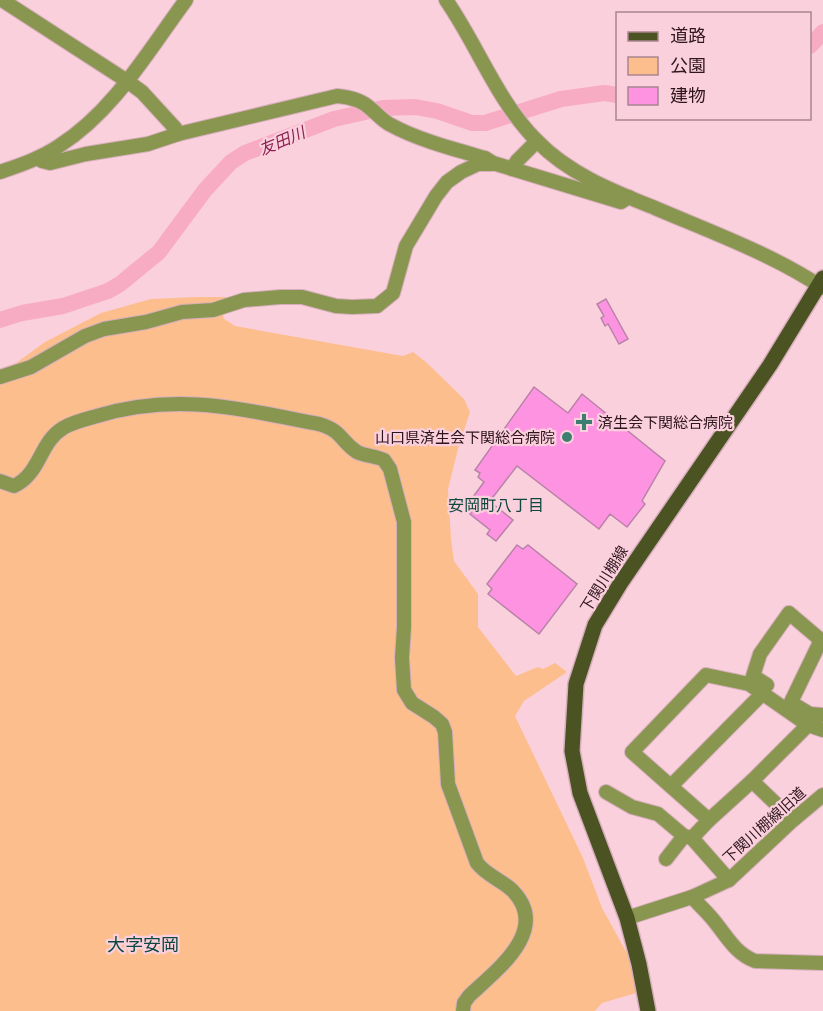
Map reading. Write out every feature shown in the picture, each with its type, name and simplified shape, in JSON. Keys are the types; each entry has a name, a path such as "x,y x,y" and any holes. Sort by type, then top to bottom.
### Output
{"main road":[{"name":"下関川棚線","path":"645,1008 627,918 580,793 572,751 576,684 595,625 620,584 764,375 822,284"}],"street":[{"path":"2,0 142,92 178,134"},
{"path":"0,172 40,157 81,130 108,104 127,81 186,0"},
{"path":"446,0 519,121 555,157 587,178 738,243 822,284"},
{"path":"40,157 42,161 50,163 86,154 148,144 178,134 337,96 350,98 369,106 380,118 422,139 485,158 493,164"},
{"path":"512,169 537,141"},
{"path":"0,377 31,367 66,346 95,333 182,312 213,310 244,300 302,297 336,306 377,306 393,293 406,246 441,189 461,172 478,164 493,164 512,169 621,202 629,197"},
{"path":"0,481 14,486 24,481 32,472 45,447 64,427 109,412 165,403 223,405 319,424 339,433 358,453 384,460 390,469 404,522 402,658 404,690 412,703 435,717 445,732 448,784 477,863 484,872 512,890 520,900 525,914 524,935 519,945 512,955 469,996 464,1003 463,1011"},
{"path":"791,702 822,641 789,613 760,654 753,676 791,702 810,714 823,716"},
{"path":"709,820 632,752 706,675 749,684 808,725 823,730"},
{"path":"671,786 763,693"},
{"path":"666,859 752,781 808,725"},
{"path":"752,781 793,820"},
{"path":"606,792 632,807 658,814 688,837 729,880"},
{"name":"下関川棚線旧道","path":"627,918 692,897 729,880 823,795"},
{"path":"692,897 746,958 755,961 823,963"}],"green space":[{"path":"226,297 223,318 235,326 403,356 413,352 464,399 470,412 448,489 454,561 478,594 478,627 516,676 538,667 543,669 555,663 567,672 524,701 515,716 583,858 602,908 628,955 636,993 602,1003 595,1011 0,1011 0,369 16,363 45,342 101,313 151,299"}],"building":[{"path":"606,299 628,339 619,344 608,324 605,326 601,318 604,316 597,304"},
{"name":"山口県済生会下関総合病院","path":"534,387 568,413 582,394 665,461 642,501 645,504 627,527 610,514 599,529 517,466 493,497 496,500 493,504 513,520 496,541 487,534 490,530 470,514 476,505 470,501 484,482 478,477 480,473 475,470"},
{"path":"517,545 523,549 528,545 577,584 539,634 488,594 492,589 487,584"}],"waterway":[{"name":"友田川","path":"811,45 823,32"},
{"name":"友田川","path":"0,320 22,313 63,306 108,291 120,284 159,252 205,190 231,162 245,153 334,119 383,108 415,107 437,111 472,123 485,123 561,99 604,93 616,95"}],"place":[{"name":"済生会下関総合病院","path":"584,422"},
{"name":"山口県済生会下関総合病院","path":"567,437"}],"district":[{"name":"安岡町八丁目","path":"496,505"},
{"name":"大字安岡","path":"143,945"}]}
